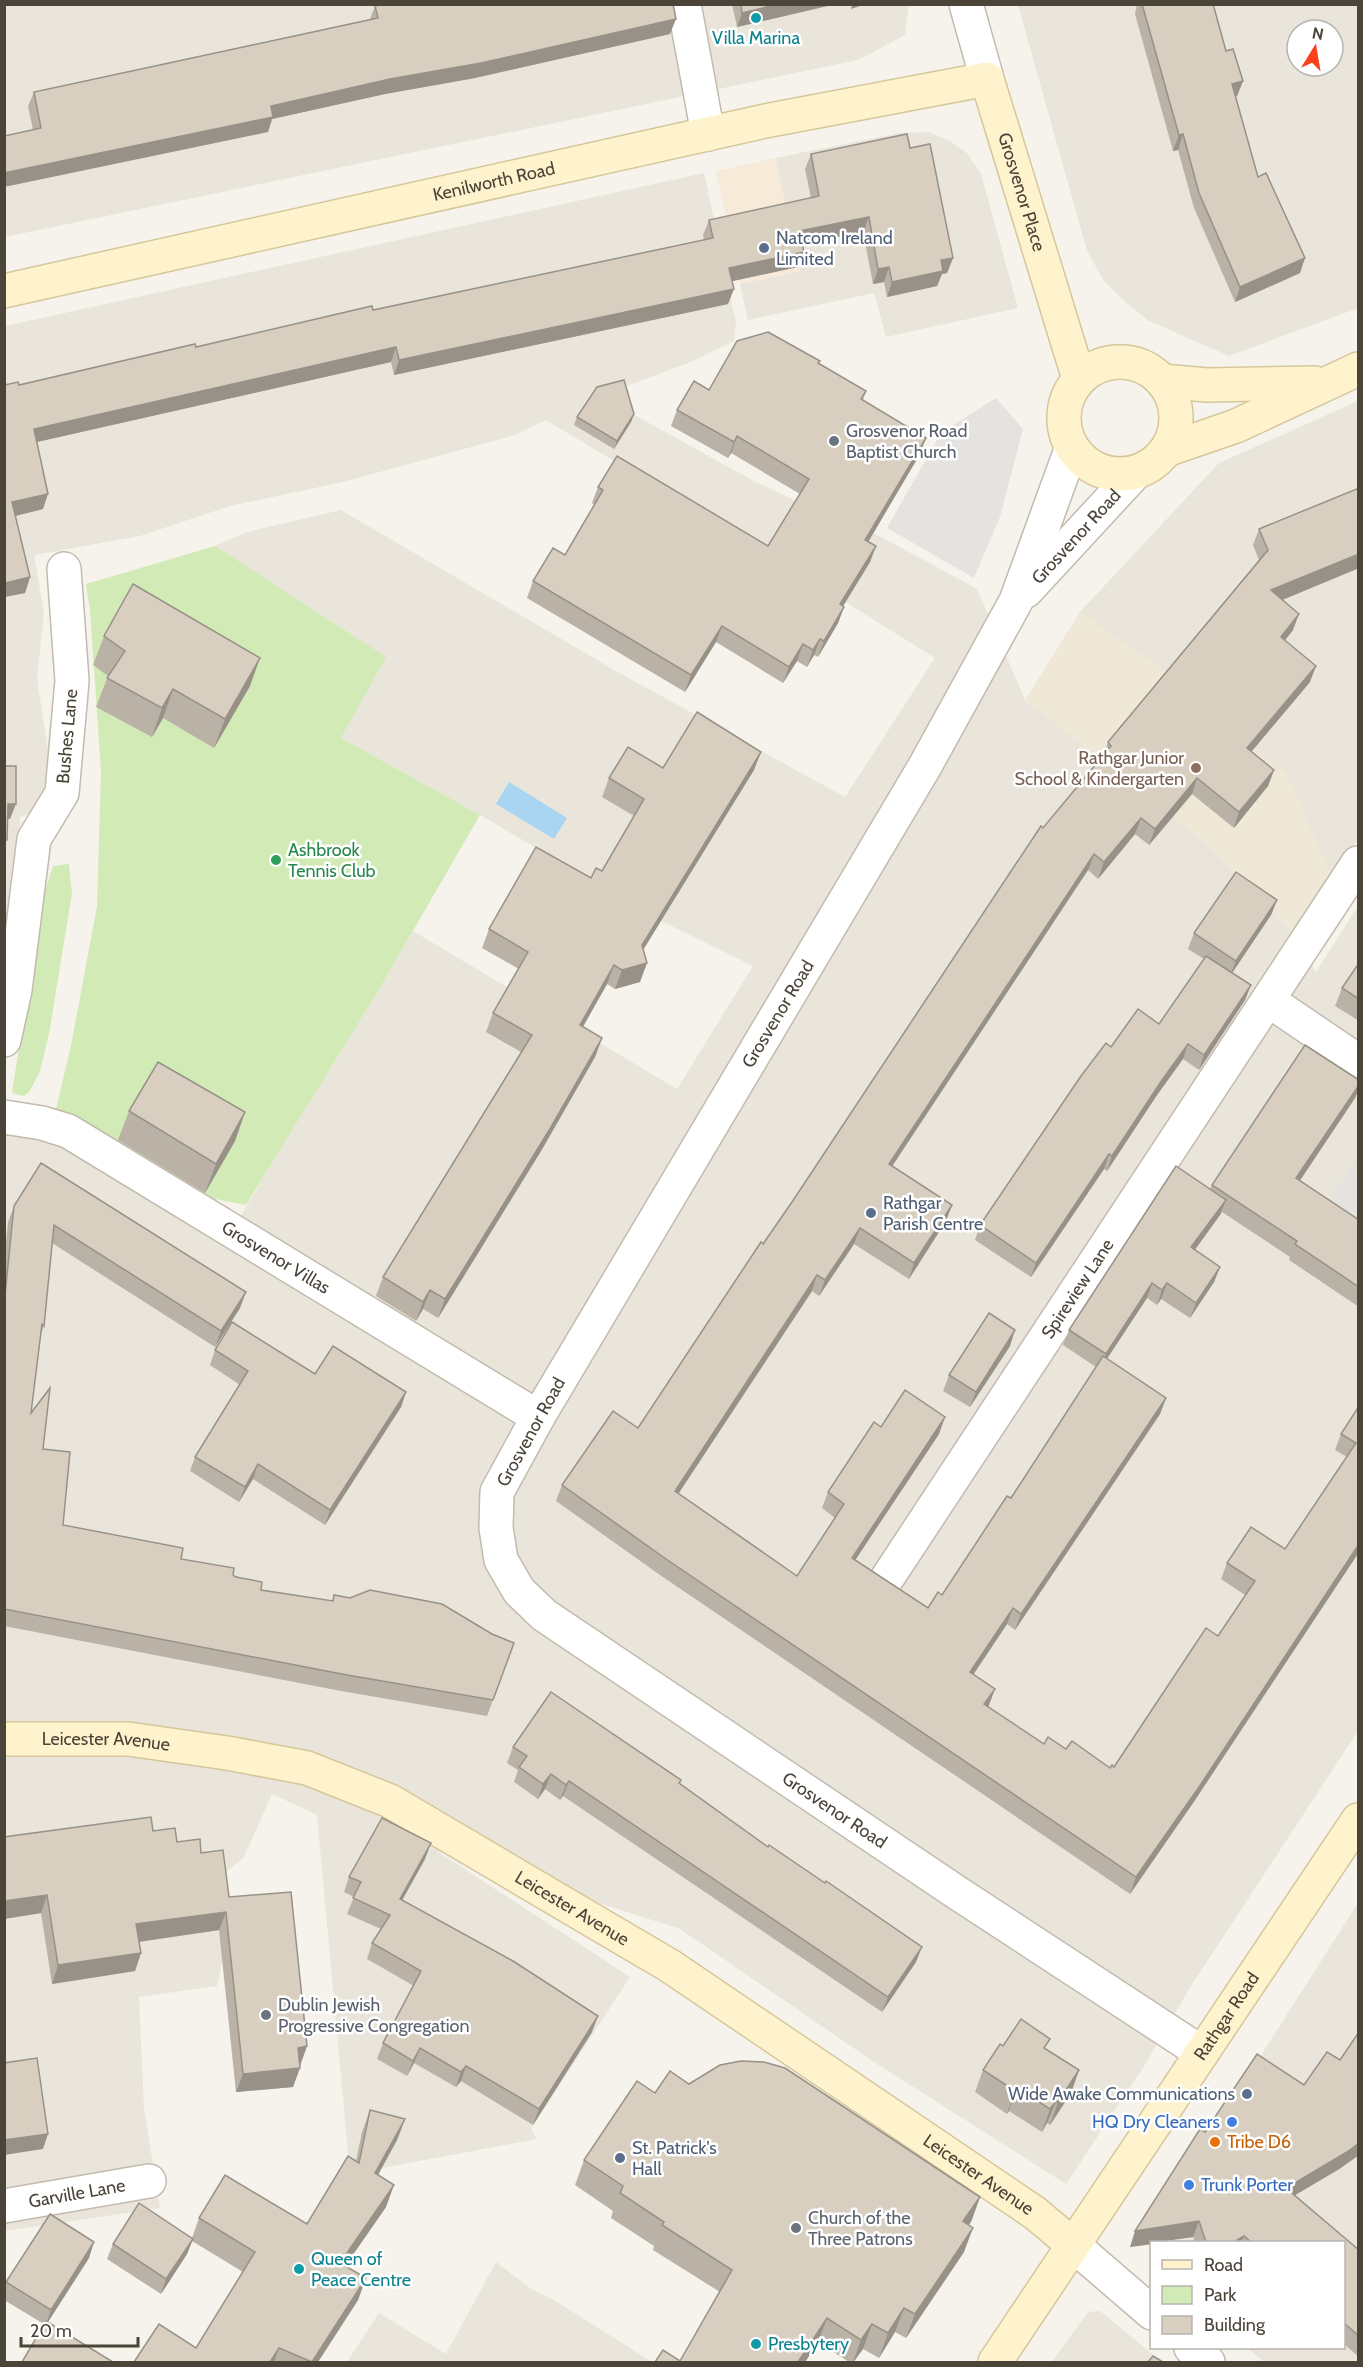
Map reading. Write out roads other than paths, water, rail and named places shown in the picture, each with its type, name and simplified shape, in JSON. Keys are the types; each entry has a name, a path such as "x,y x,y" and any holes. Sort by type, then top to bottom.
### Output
{"street":[{"path":"684,4 708,134"},
{"name":"Grosvenor Place","path":"966,4 1079,379"},
{"name":"Kenilworth Road","path":"4,291 708,134 987,79"},
{"path":"1112,362 1130,363 1148,369 1162,381 1172,395 1176,415 1174,434 1166,450 1153,464 1136,472 1118,474 1100,471 1084,462 1072,447 1065,431 1064,412 1069,394 1079,379 1094,368 1112,362"},
{"path":"1166,450 1236,426 1359,369"},
{"path":"1162,381 1207,385 1326,383"},
{"name":"Grosvenor Road","path":"1072,447 1016,601 925,766 538,1417 497,1492 496,1528 501,1560 519,1591 544,1616 956,1892 1202,2053"},
{"name":"Grosvenor Road","path":"1016,601 1136,472"},
{"name":"Bushes Lane","path":"4,1040 15,990 34,839 62,793 72,681 64,569"},
{"name":"Spireview Lane","path":"888,1577 1359,863"},
{"path":"1268,1000 1359,1061"},
{"name":"Grosvenor Villas","path":"4,1117 42,1123 68,1131 538,1417"},
{"name":"Leicester Avenue","path":"4,1739 128,1739 227,1753 307,1768 390,1801 670,1966 1035,2213 1073,2245"},
{"name":"Rathgar Road","path":"994,2362 1359,1820"},
{"name":"Garville Lane","path":"4,2206 149,2181"},
{"path":"1073,2245 1150,2311"},
{"path":"1192,2349 1208,2362"}],"water":[{"path":"509,782 567,818 554,839 496,804"}],"place":[{"name":"Villa Marina","path":"756,18"},
{"name":"Natcom Ireland Limited","path":"764,248"},
{"name":"Grosvenor Road Baptist Church","path":"834,441"},
{"name":"Rathgar Junior School & Kindergarten","path":"1196,768"},
{"name":"Ashbrook Tennis Club","path":"276,860"},
{"name":"Rathgar Parish Centre","path":"871,1213"},
{"name":"Dublin Jewish Progressive Congregation","path":"266,2015"},
{"name":"Wide Awake Communications","path":"1247,2094"},
{"name":"HQ Dry Cleaners","path":"1232,2122"},
{"name":"Tribe D6","path":"1215,2142"},
{"name":"St. Patrick's Hall","path":"620,2158"},
{"name":"Trunk Porter","path":"1189,2185"},
{"name":"Church of the Three Patrons","path":"796,2228"},
{"name":"Queen of Peace Centre","path":"299,2269"},
{"name":"Presbytery","path":"756,2344"}]}
